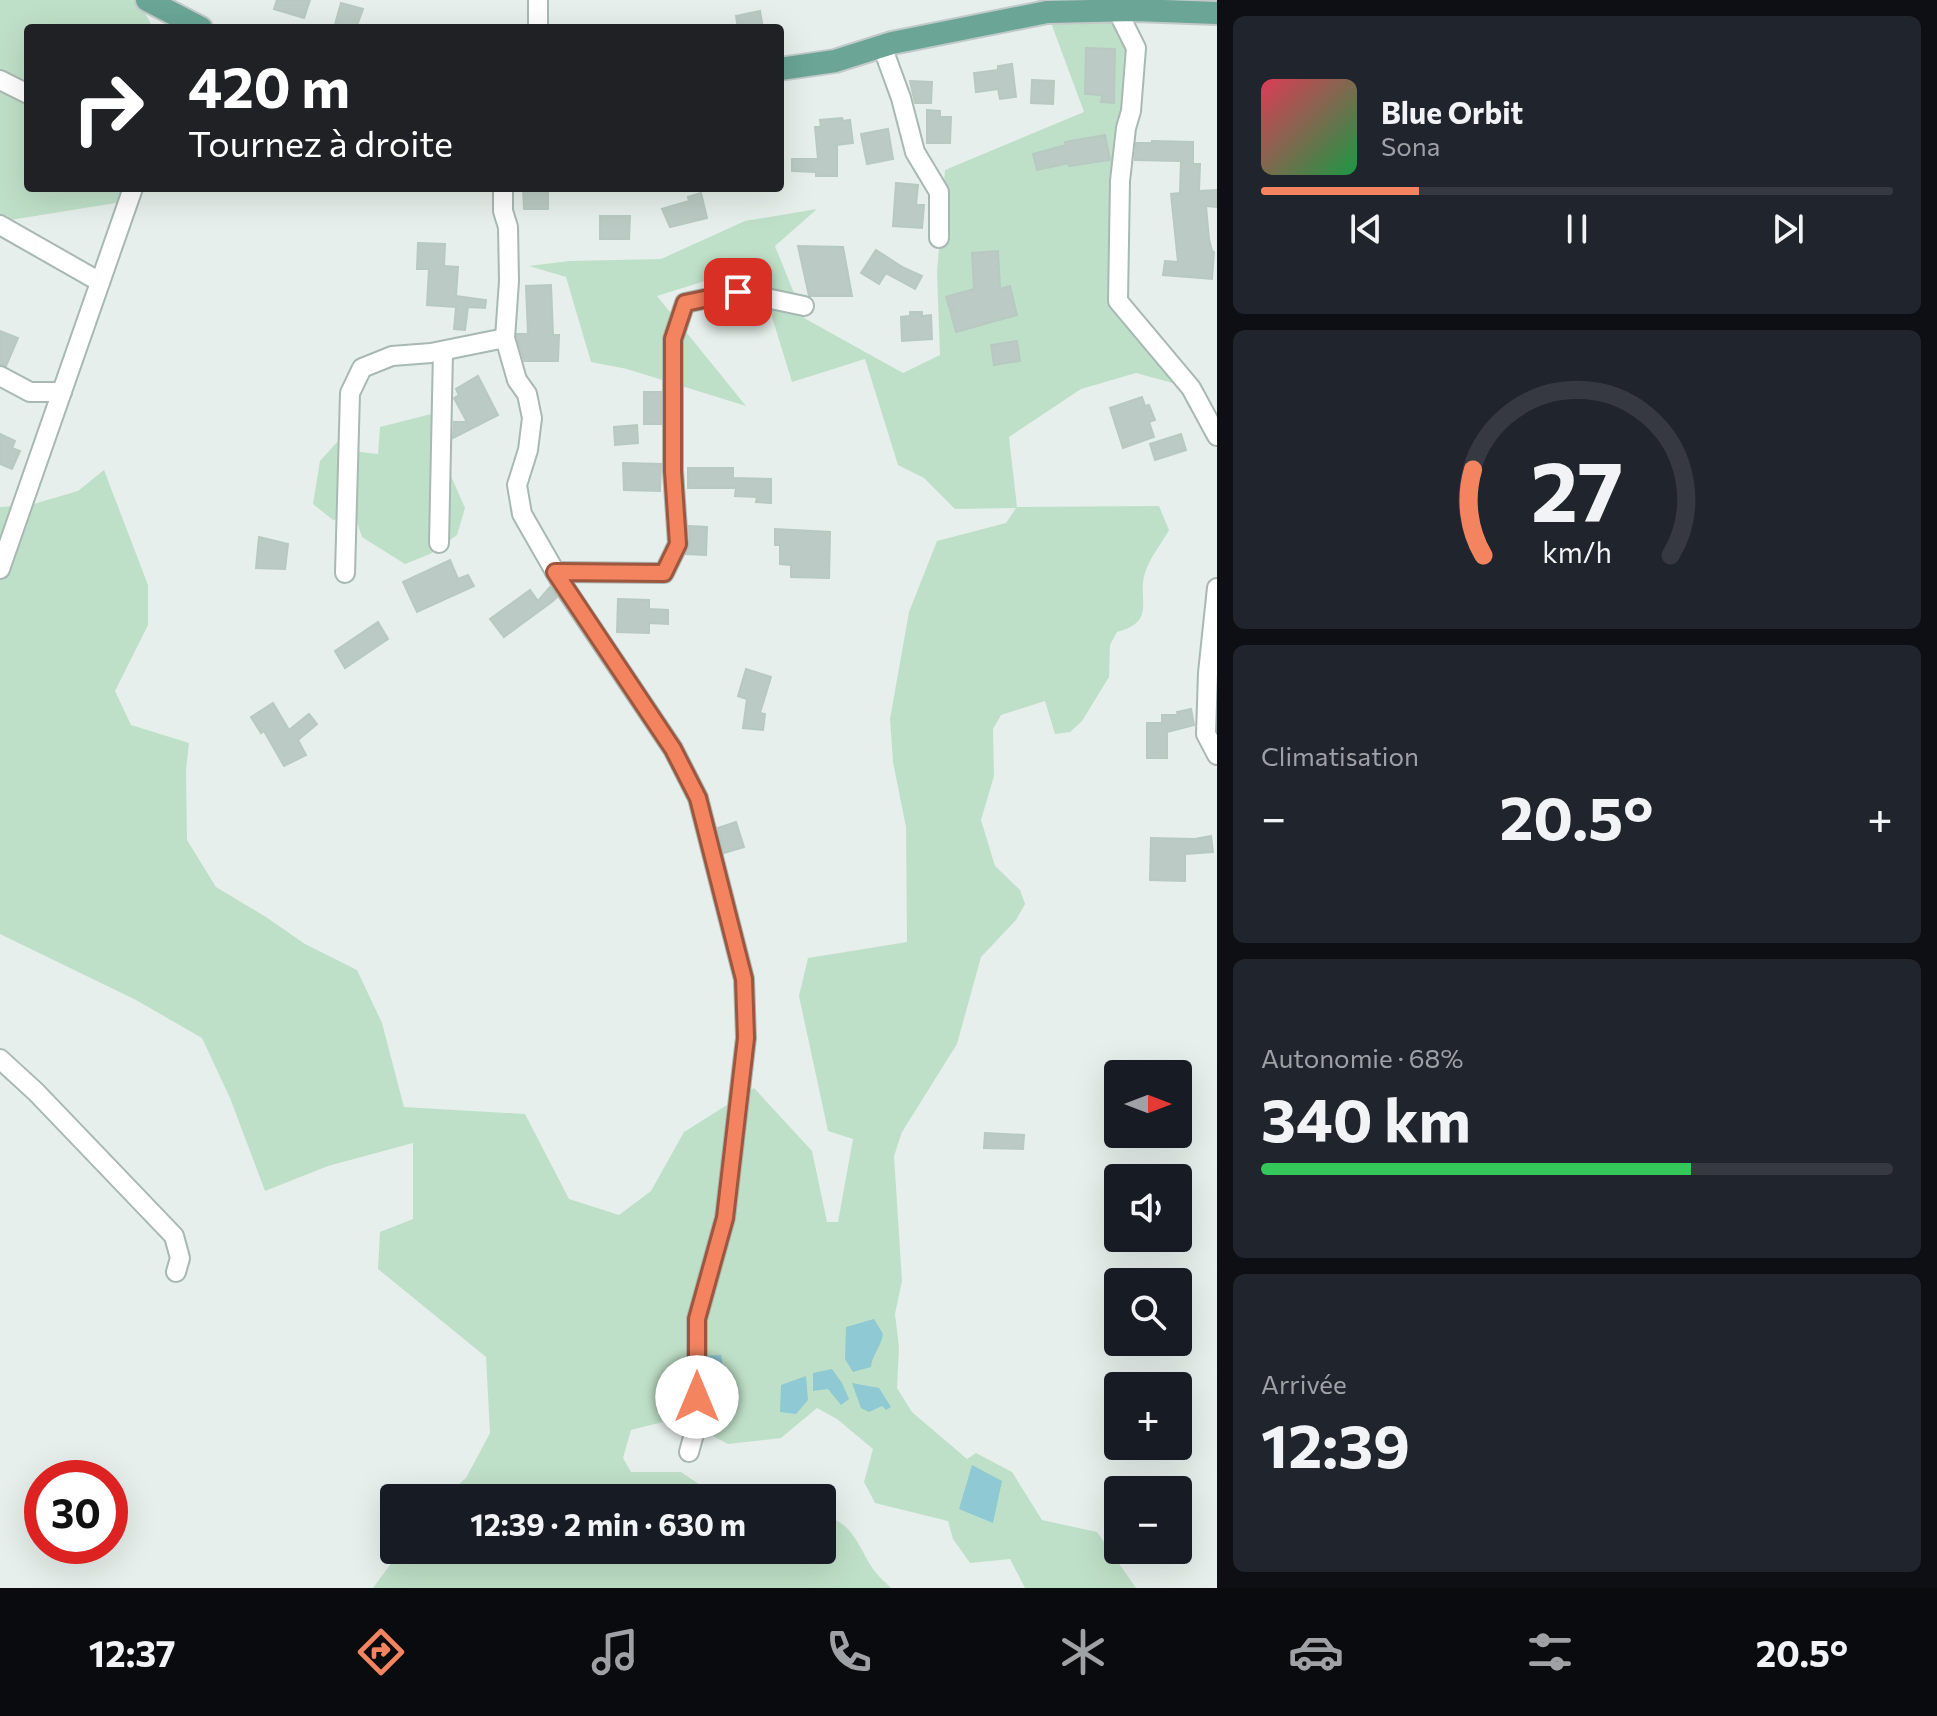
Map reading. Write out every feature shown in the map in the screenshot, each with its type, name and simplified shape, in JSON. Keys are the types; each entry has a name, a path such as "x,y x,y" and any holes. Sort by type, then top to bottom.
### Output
{"main road":[{"path":"147,0 191,24"},
{"path":"784,68 835,61 882,46 1047,6 1217,13"}],"street":[{"path":"538,0 538,24"},
{"path":"1117,10 1136,48 1131,111 1120,181 1118,301 1191,388 1217,436"},
{"path":"882,46 901,98 915,152 939,192 939,238"},
{"path":"0,80 24,92"},
{"path":"0,569 132,192"},
{"path":"503,192 503,211 508,227 509,281 505,338 517,380 527,394 532,418 528,450 517,485 522,514 555,572 673,749 698,798 744,979 746,1038 725,1218 697,1319 697,1423 689,1452"},
{"path":"0,225 100,282"},
{"path":"555,572 664,573 678,544 673,471 673,339 685,303 738,292 804,306"},
{"path":"345,573 350,393 362,368 392,356 443,351 505,338"},
{"path":"439,543 443,351"},
{"path":"0,376 30,392 62,392"},
{"path":"1217,588 1209,660 1206,734 1217,755"},
{"path":"0,1059 36,1092 174,1236 180,1258 176,1272"}],"green space":[{"path":"0,0 138,0 151,24 24,24 24,192 132,192 128,201 4,221 0,219"},
{"path":"1037,0 1217,0 1217,13 1118,10 1136,48 1118,301 1191,388 1136,373 1081,389 1009,437 1017,507 1159,506 1169,530 1146,570 1142,615 1138,622 1117,632 1110,645 1109,677 1082,721 1070,732 1055,734 1045,701 1001,715 993,729 994,776 981,820 995,866 1020,890 1025,904 1016,920 981,957 957,1044 902,1132 894,1156 902,1281 895,1314 899,1347 897,1388 912,1412 967,1459 976,1453 1012,1472 1042,1520 1097,1532 1104,1542 1104,1564 1119,1564 1136,1588 1025,1588 1010,1559 970,1563 953,1539 948,1521 875,1503 864,1482 873,1449 837,1419 817,1408 781,1438 728,1444 679,1418 631,1430 623,1458 631,1472 681,1472 699,1484 459,1484 466,1478 490,1433 486,1357 378,1269 380,1232 413,1219 413,1143 328,1166 265,1191 230,1098 202,1038 136,1000 0,934 0,507 30,505 78,491 104,470 148,585 148,625 115,691 131,725 189,743 186,770 187,840 216,887 305,944 357,970 382,1023 404,1107 525,1114 569,1199 619,1215 651,1191 684,1132 754,1088 812,1151 827,1222 838,1222 853,1139 828,1131 799,996 808,958 907,942 906,827 893,762 890,719 909,612 937,541 1006,523 1016,508 955,509 924,478 898,465 865,359 792,382 756,265 657,296 746,406 627,369 591,362 566,277 529,266 569,261 661,259 745,221 817,209 775,246 804,318 903,373 940,355 937,273 945,170 1084,112 1047,12"},
{"path":"439,412 444,460 465,508 457,535 430,554 405,564 362,537 355,516 333,520 313,504 320,461 347,431 360,452 378,454 380,427"},
{"path":"836,1521 847,1528 873,1569 891,1588 373,1588 391,1564 836,1564"}],"water":[{"path":"874,1319 883,1334 871,1367 853,1372 845,1359 846,1327"},
{"path":"721,1355 725,1378 722,1400 700,1400 709,1377 700,1365 703,1356"},
{"path":"832,1369 849,1399 841,1405 828,1389 813,1391 813,1373"},
{"path":"806,1376 808,1400 796,1414 780,1412 781,1385"},
{"path":"852,1383 879,1388 891,1407 886,1410 882,1406 869,1412 861,1408"},
{"path":"972,1465 1002,1481 993,1523 959,1509"}],"building":[{"path":"277,0 310,0 304,18 274,9"},
{"path":"341,3 363,9 357,24 335,24"},
{"path":"760,11 762,24 737,24 736,16"},
{"path":"1086,48 1115,49 1114,103 1101,102 1102,95 1085,94"},
{"path":"1012,64 1016,97 1000,99 998,89 976,92 974,73 998,70 998,66"},
{"path":"1032,80 1054,81 1053,104 1031,103"},
{"path":"910,81 932,82 931,103 915,103"},
{"path":"927,110 940,111 940,117 951,117 950,143 927,143"},
{"path":"842,118 843,121 850,120 853,143 837,145 837,176 792,171 792,159 818,159 815,127 821,127 820,120"},
{"path":"888,129 893,159 867,164 861,134"},
{"path":"1105,135 1110,160 1069,166 1069,163 1037,170 1033,154 1066,145 1065,142"},
{"path":"1193,142 1193,164 1200,164 1199,191 1217,190 1217,207 1206,206 1209,239 1214,252 1212,279 1163,275 1165,261 1178,262 1171,194 1180,193 1181,161 1135,160 1136,143"},
{"path":"896,183 918,185 916,205 924,205 922,228 893,226"},
{"path":"523,192 548,192 548,209 524,209"},
{"path":"701,193 707,218 670,227 662,209 689,201 688,197"},
{"path":"600,216 630,216 629,239 600,239"},
{"path":"418,243 445,244 444,266 458,267 456,296 486,300 485,308 468,307 465,330 454,329 456,307 427,305 429,269 417,269"},
{"path":"798,246 843,247 852,296 809,296"},
{"path":"876,250 922,276 915,289 886,273 879,284 861,273"},
{"path":"998,251 1000,289 1010,286 1017,315 956,332 950,310 954,310 949,307 946,297 974,289 972,253"},
{"path":"551,285 553,335 559,335 558,361 524,361 517,334 528,334 526,286"},
{"path":"910,312 931,315 932,339 902,341 901,317 910,316"},
{"path":"0,331 18,338 6,366 0,364"},
{"path":"1017,341 1020,361 994,365 991,345"},
{"path":"478,376 498,415 453,438 454,422 467,422 454,398 459,395 456,389"},
{"path":"644,392 661,392 661,424 644,424"},
{"path":"1142,397 1155,420 1149,422 1154,437 1123,448 1110,408"},
{"path":"637,425 638,443 615,445 614,427"},
{"path":"0,434 15,441 12,448 20,451 12,469 0,464"},
{"path":"1181,434 1186,450 1155,460 1150,444"},
{"path":"623,463 661,464 660,491 624,490"},
{"path":"688,468 733,468 733,478 771,479 771,503 756,502 757,497 735,496 736,488 688,488"},
{"path":"689,526 707,527 706,555 686,554 690,544"},
{"path":"775,529 830,532 829,578 791,577 791,565 780,564 780,545 775,545"},
{"path":"259,537 288,544 285,569 256,568"},
{"path":"450,560 458,579 468,575 474,586 417,612 403,582"},
{"path":"550,587 557,597 504,637 490,619 530,590 538,601"},
{"path":"618,599 649,600 649,609 668,610 668,624 649,623 649,633 617,632"},
{"path":"378,622 388,639 345,668 335,651"},
{"path":"746,669 771,677 760,713 765,714 763,730 743,728 747,699 738,696"},
{"path":"273,703 289,730 309,714 317,724 298,740 306,755 284,766 264,731 261,733 251,717"},
{"path":"1191,709 1194,725 1167,732 1167,758 1147,758 1147,723 1162,723 1162,715 1178,715 1177,712"},
{"path":"736,822 744,847 724,853 718,828"},
{"path":"1211,836 1213,852 1185,854 1185,881 1150,880 1151,838 1195,839"},
{"path":"985,1133 1024,1135 1023,1149 984,1148"}],"route":[{"path":"697,1397 697,1319 725,1218 746,1038 744,979 698,798 673,749 555,572 664,573 678,544 673,471 673,339 685,303 738,292"}]}
